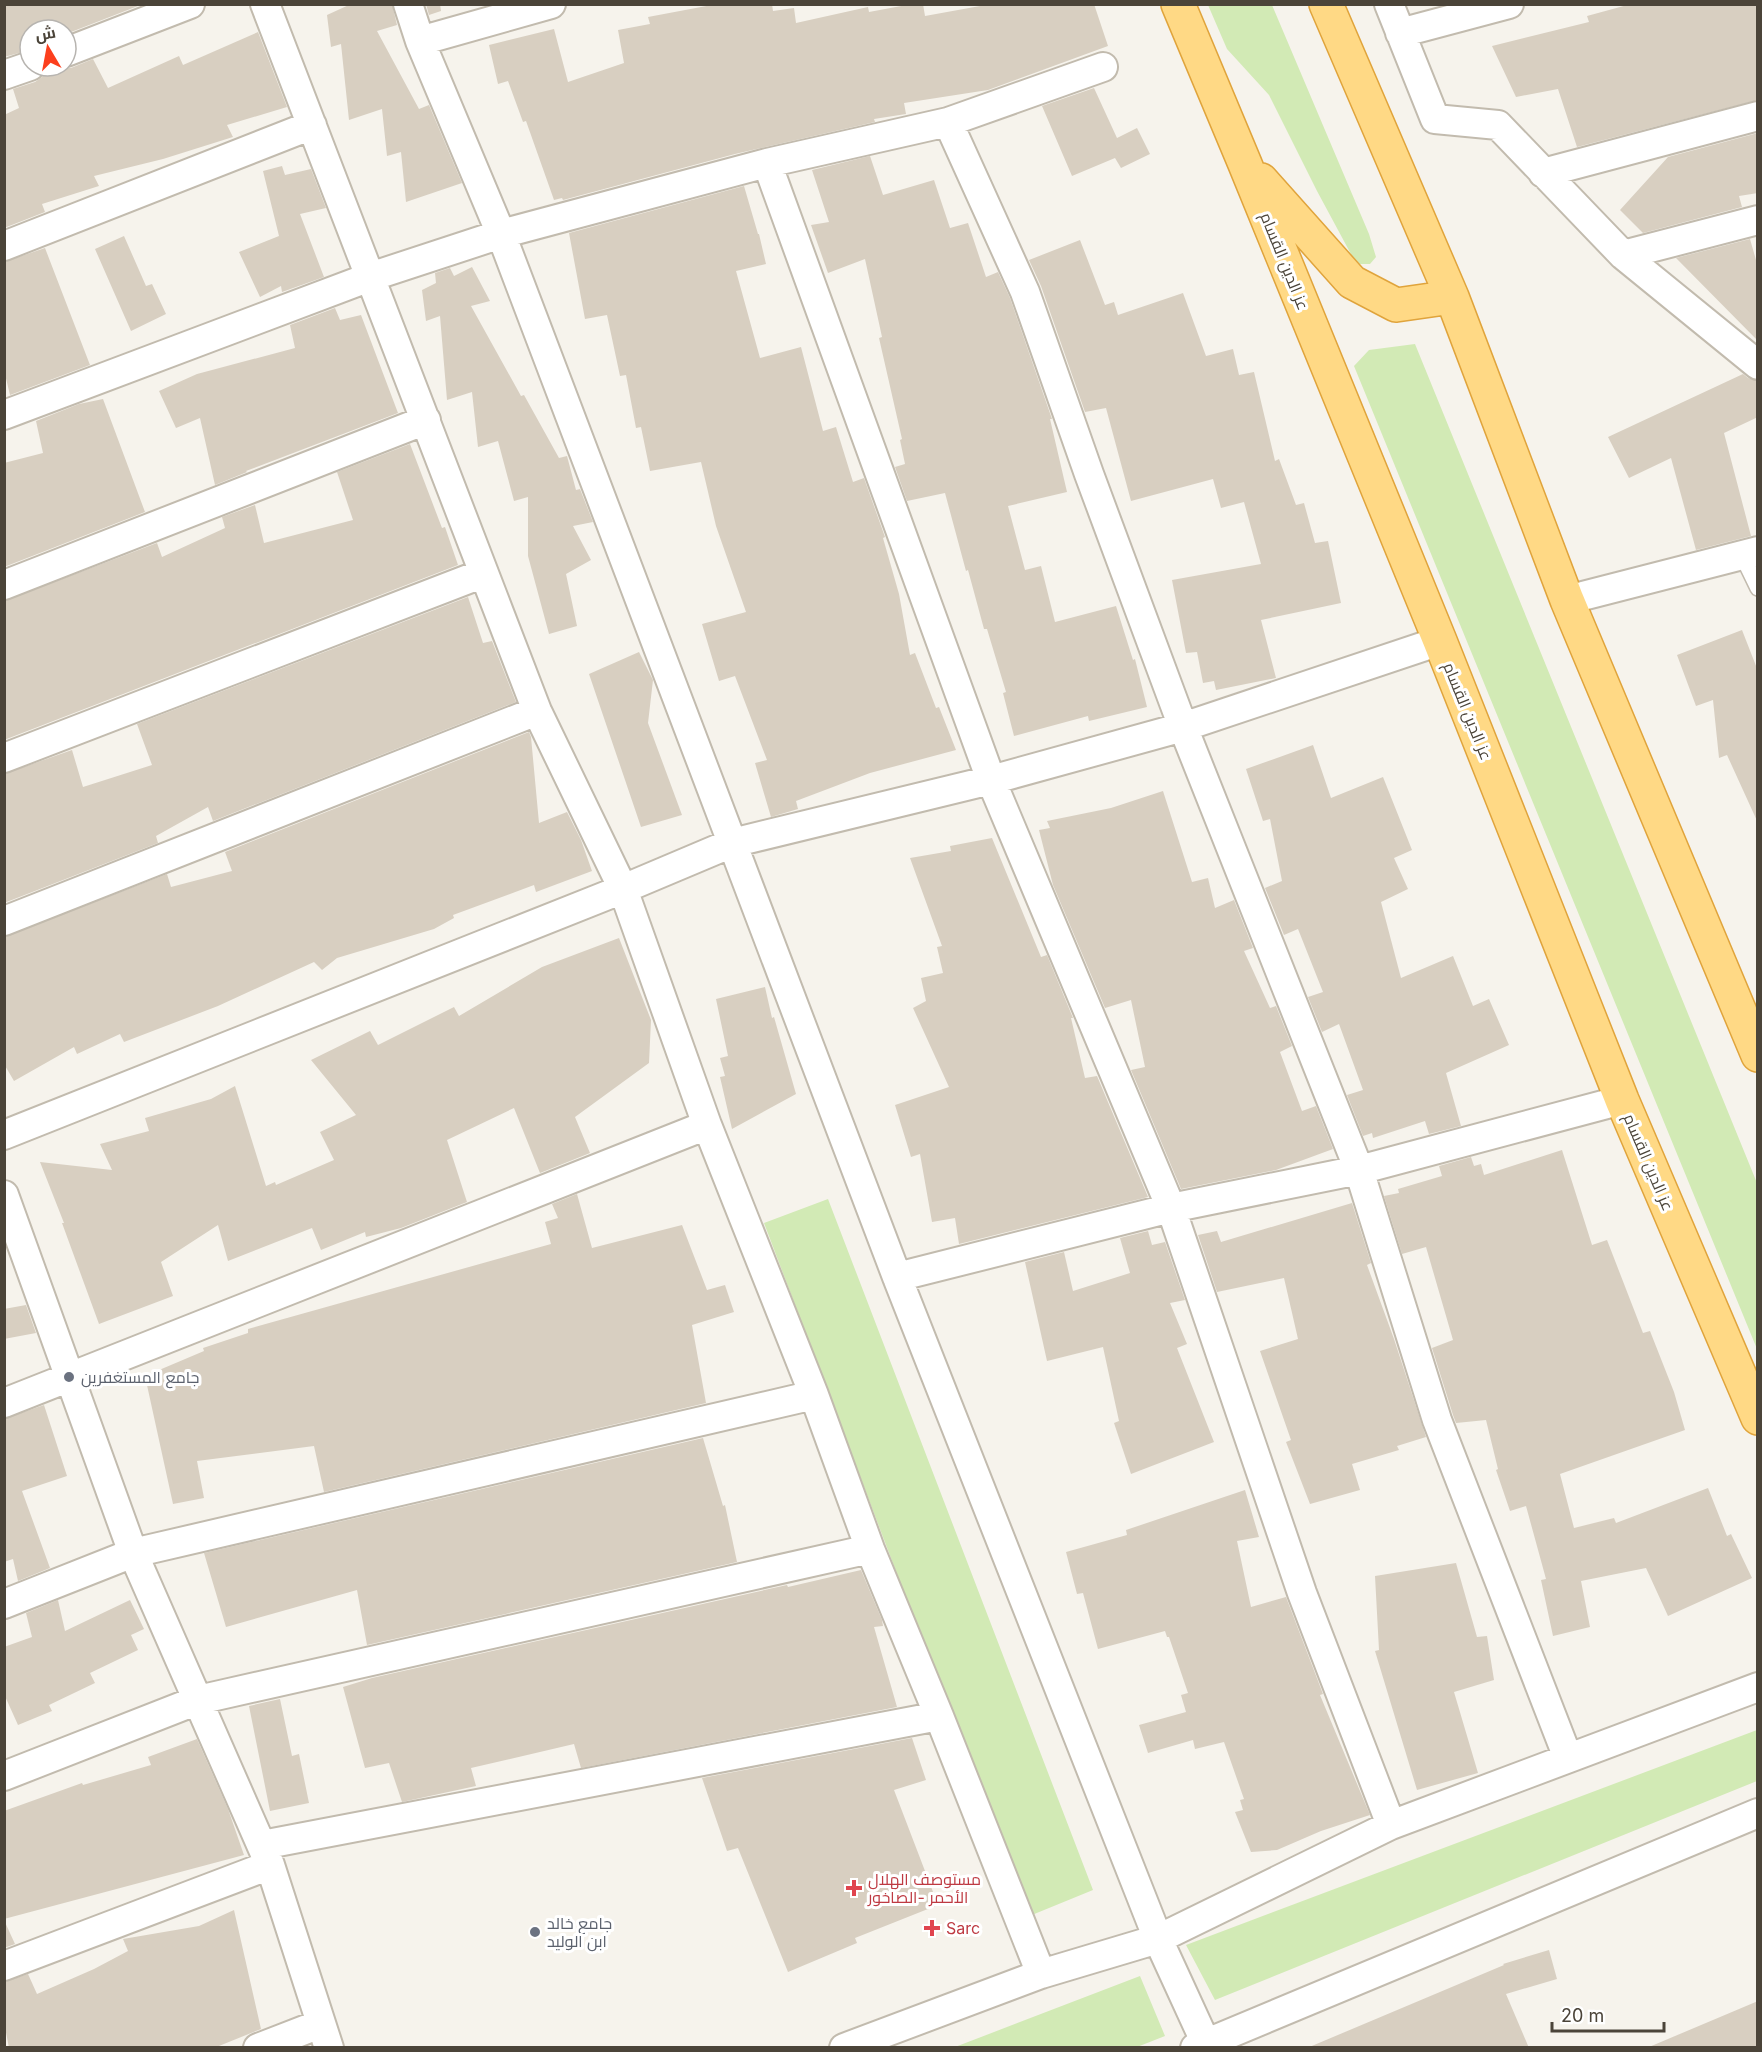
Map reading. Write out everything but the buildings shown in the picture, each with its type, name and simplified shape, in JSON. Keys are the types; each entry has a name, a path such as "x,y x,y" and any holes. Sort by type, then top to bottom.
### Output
{"highway":[{"name":"عز الدين القسام","path":"1178,4 1440,641 1622,1100 1758,1418"},
{"path":"1326,4 1452,297 1567,600 1758,1055"},
{"path":"1245,164 1352,282 1396,305 1452,297"}],"street":[{"path":"78,47 190,4"},
{"path":"265,4 537,711 623,889 707,1125 814,1395 870,1549 1041,1974"},
{"path":"408,4 420,41 501,234 897,1277 1158,1939 1203,2046 1758,1813"},
{"path":"420,41 551,4"},
{"path":"1389,4 1435,119 1498,125 1623,255 1758,366"},
{"path":"1400,33 1509,4"},
{"path":"4,415 370,277 501,234 767,163 948,122 1103,67"},
{"path":"1543,172 1758,116"},
{"path":"948,122 1025,292 1089,474 1183,727 1359,1170 1437,1420 1568,1758"},
{"path":"4,246 312,125"},
{"path":"767,163 991,780 1171,1208 1302,1593 1391,1825"},
{"path":"1623,255 1758,220"},
{"path":"4,585 426,420"},
{"path":"1567,600 1750,553"},
{"path":"4,758 484,573"},
{"path":"4,1135 623,889 732,843 991,780 1183,727 1440,641"},
{"path":"4,921 537,711"},
{"path":"897,1277 1171,1208 1359,1170 1622,1100"},
{"path":"4,1403 707,1125"},
{"path":"4,1195 133,1554 266,1855 325,2036 258,2048"},
{"path":"4,1604 133,1554 814,1395"},
{"path":"4,1776 198,1700 870,1549"},
{"path":"844,2048 1041,1974 1158,1939 1391,1825 1758,1687"},
{"path":"4,1966 266,1855 939,1716"}],"lane":[{"path":"1750,553 1758,588"}],"green space":[{"path":"1208,5 1272,5 1369,234 1376,257 1370,264 1360,264 1352,256 1269,95 1227,49"},
{"path":"1415,344 1757,1183 1757,1349 1354,366 1369,350"},
{"path":"828,1199 1093,1890 1027,1917 764,1223"},
{"path":"1757,1730 1757,1781 1215,2000 1186,1945"},
{"path":"1140,1976 1165,2036 1137,2047 955,2047"}],"place":[{"name":"جامع المستغفرين","path":"69,1377"},
{"name":"مستوصف الهلال الأحمر -الصاخور","path":"854,1888"},
{"name":"Sarc","path":"932,1928"},
{"name":"جامع خالد ابن الوليد","path":"535,1932"}]}
